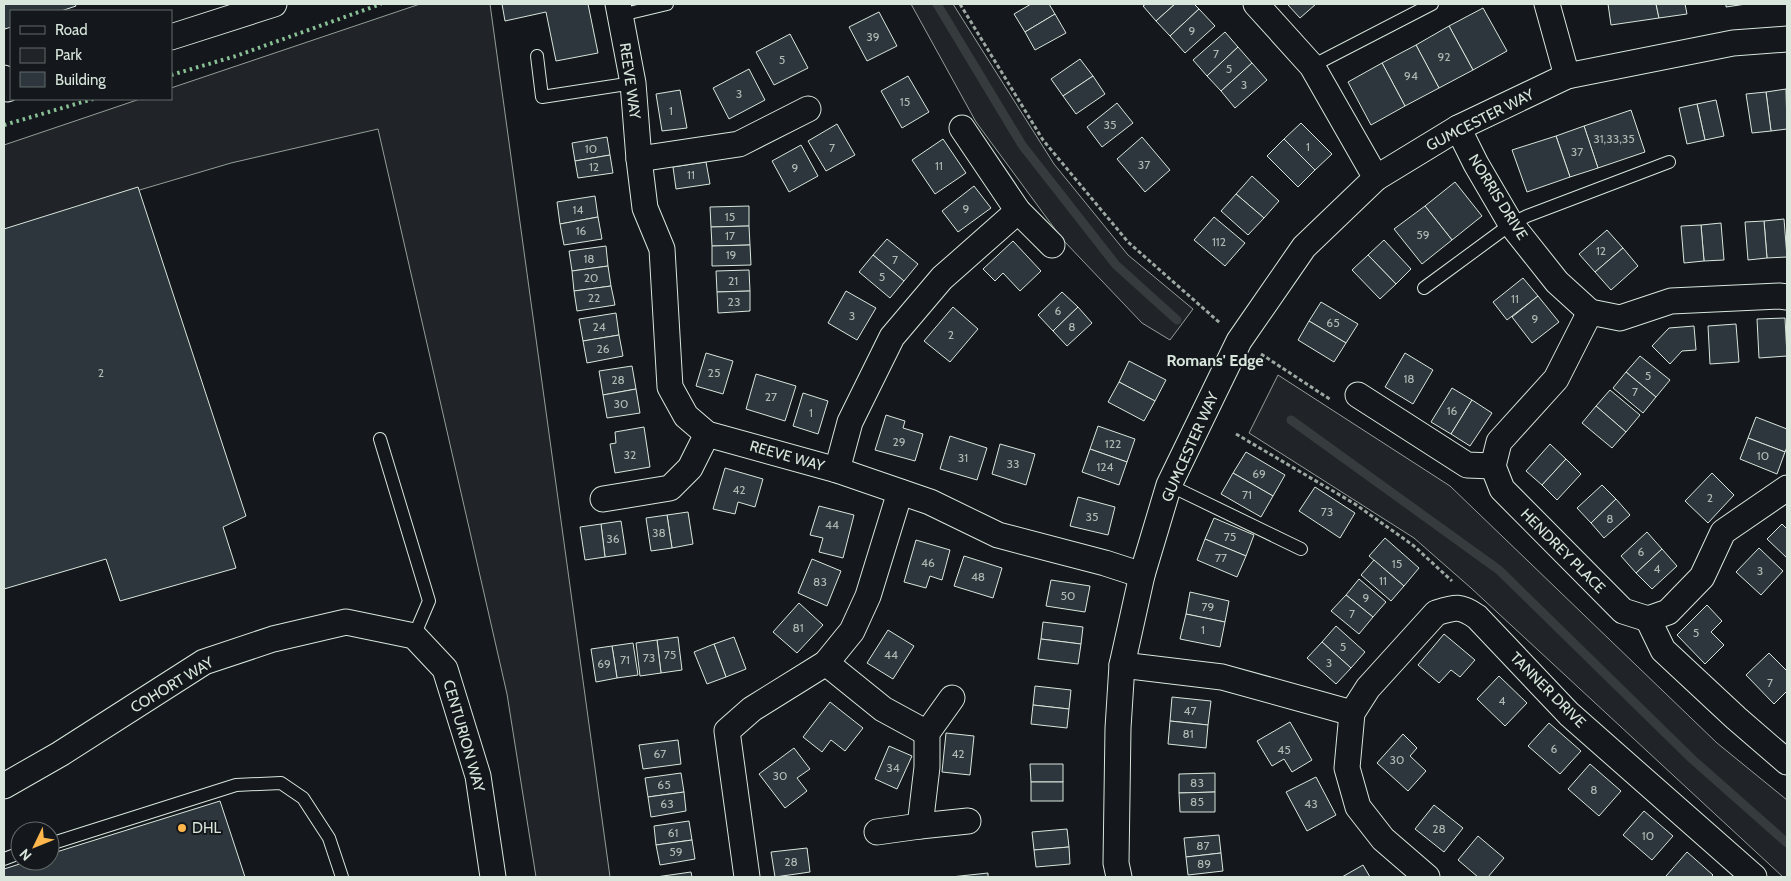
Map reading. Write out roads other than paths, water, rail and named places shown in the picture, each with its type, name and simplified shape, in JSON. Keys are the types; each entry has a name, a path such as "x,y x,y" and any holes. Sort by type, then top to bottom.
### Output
{"street":[{"path":"172,36 210,14 274,4"},
{"path":"1256,4 1312,66 1376,178"},
{"path":"1547,4 1567,76"},
{"name":"REEVE WAY","path":"619,9 633,83 645,208 662,248 670,387 686,416 707,434 837,470 930,502 998,535 1105,563 1142,575"},
{"name":"GUMCESTER WAY","path":"1120,877 1116,863 1118,728 1122,665 1142,575 1169,485 1239,341 1304,247 1376,178 1458,128 1567,76 1733,43 1787,38"},
{"path":"639,159 739,144 808,109"},
{"path":"962,128 1018,211 1052,245"},
{"name":"NORRIS DRIVE","path":"1458,128 1476,164 1511,224 1557,282 1590,312"},
{"path":"837,470 850,422 892,338 942,278 1018,211"},
{"path":"1347,399 1467,465 1493,466 1499,442 1556,379 1590,312 1620,318 1671,301 1787,297"},
{"path":"603,498 670,488 690,468 707,434"},
{"name":"HENDREY PLACE","path":"1493,466 1502,489 1623,611 1648,619"},
{"path":"1787,488 1724,532 1702,577 1668,612 1648,619 1663,650 1736,718 1787,762"},
{"path":"747,877 728,731 752,709 826,663 852,631 868,596 900,492"},
{"name":"TANNER DRIVE","path":"1352,713 1368,688 1436,613 1449,609 1464,608 1477,617 1569,714 1754,877"},
{"name":"COHORT WAY","path":"4,786 68,749 204,662 273,639 346,622 414,636"},
{"name":"CENTURION WAY","path":"414,636 445,669 478,776 493,877"},
{"path":"826,663 883,709 927,733"},
{"path":"1122,665 1222,677 1352,713 1347,768 1358,807 1382,839 1427,877"},
{"path":"920,826 927,767 927,733 952,698"},
{"path":"877,832 968,821"}],"lane":[{"path":"619,9 667,4"},
{"path":"1312,66 1432,4"},
{"path":"537,56 542,97 633,83"},
{"path":"1424,288 1511,224 1527,216 1669,162"},
{"path":"380,439 429,601 414,636"},
{"path":"1169,485 1301,549"},
{"path":"60,841 236,785 281,784 303,798 329,838 342,877"}],"waterway":[{"path":"937,4 1022,145 1116,265 1177,320"},
{"path":"1291,420 1499,570 1692,759 1787,843"}],"place":[{"name":"DHL","path":"182,828"}],"district":[{"name":"Romans' Edge","path":"1215,360"}]}
